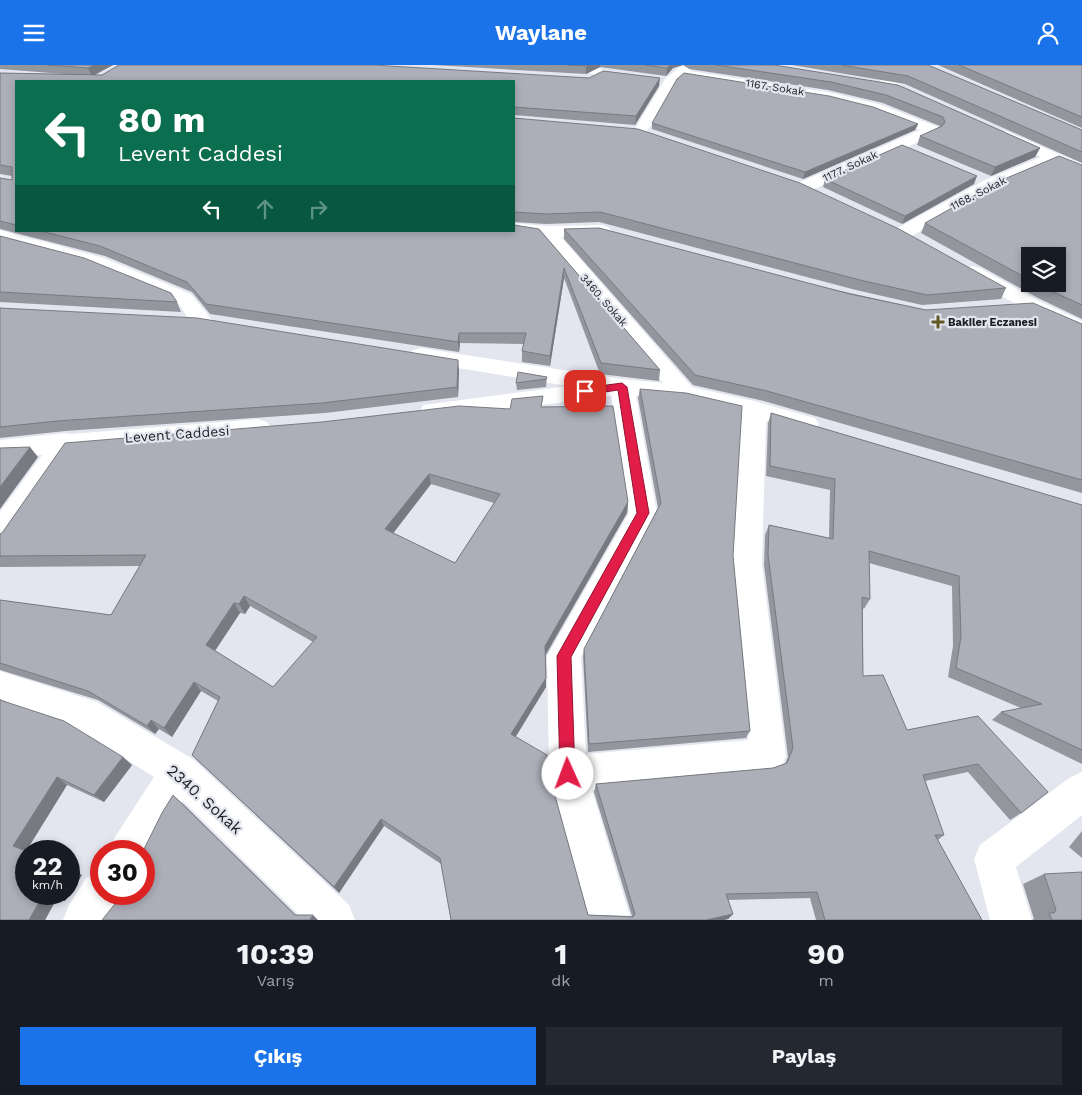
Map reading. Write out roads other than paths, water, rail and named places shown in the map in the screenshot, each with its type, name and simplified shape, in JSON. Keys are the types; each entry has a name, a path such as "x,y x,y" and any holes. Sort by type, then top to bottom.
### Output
{"street":[{"path":"580,65 605,74 589,80 581,80"},
{"path":"864,65 873,68 899,89"},
{"path":"653,80 679,73"},
{"path":"640,132 679,73"},
{"name":"1167. Sokak","path":"679,73 828,96 877,108 933,129 896,144"},
{"path":"870,84 899,89 916,96"},
{"path":"620,130 640,132 658,138"},
{"path":"994,131 1082,170"},
{"path":"896,144 922,155"},
{"name":"1177. Sokak","path":"804,187 896,144"},
{"name":"1168. Sokak","path":"903,233 991,184 1055,157"},
{"path":"974,177 991,184"},
{"path":"786,181 822,195"},
{"path":"885,225 920,243"},
{"path":"515,228 546,232 599,230 618,235"},
{"name":"3460. Sokak","path":"546,232 684,393"},
{"path":"0,237 97,263 184,297 212,323 173,320"},
{"path":"963,266 1030,304 1082,329"},
{"path":"1001,306 1030,304"},
{"path":"397,352 622,387 684,393 754,409 829,431"},
{"path":"407,414 622,387"},
{"path":"610,920 568,774 564,656 643,513 622,387"},
{"path":"568,774 768,756 747,565 754,409"},
{"name":"Levent Caddesi","path":"0,449 65,442 277,426"},
{"path":"0,534 65,442"},
{"name":"2340. Sokak","path":"0,687 85,714 180,772 334,920"},
{"path":"135,840 180,772"},
{"path":"1011,920 994,859 1082,791"},
{"path":"84,920 93,905"}],"place":[{"name":"Bakiler Eczanesi","path":"938,322"}]}
